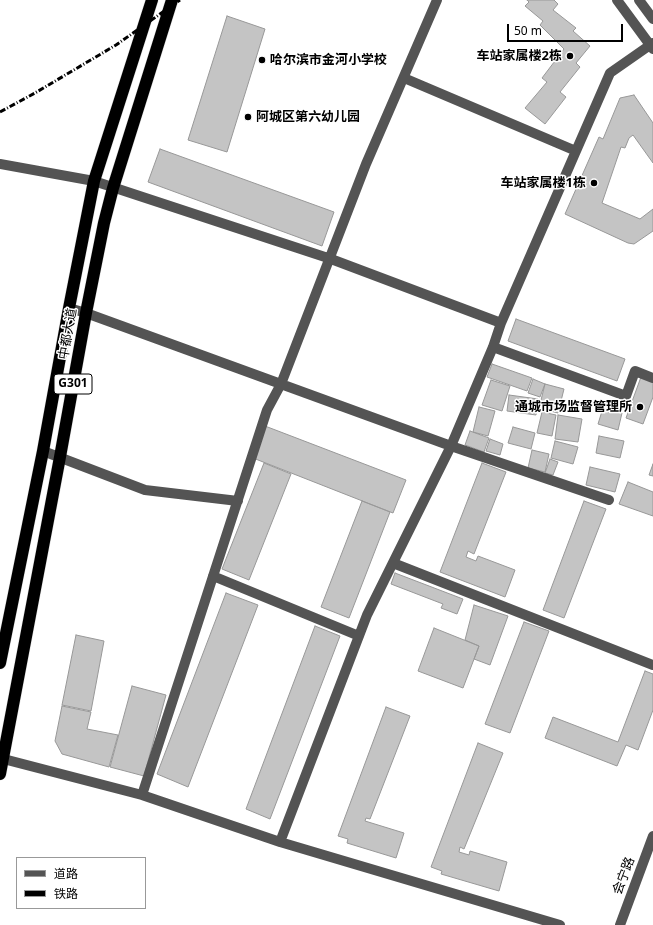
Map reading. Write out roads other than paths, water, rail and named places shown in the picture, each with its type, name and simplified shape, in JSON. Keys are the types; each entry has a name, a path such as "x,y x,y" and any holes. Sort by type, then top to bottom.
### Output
{"highway":[{"name":"中都大道","path":"0,663 43,451 94,181 152,0"},
{"name":"中都大道","path":"0,774 104,223 113,188 172,0"}],"street":[{"path":"142,796 267,410 281,384 366,164 437,0"},
{"path":"280,842 367,615 451,446 493,347 501,322 610,74 652,46 617,0"},
{"path":"639,0 653,19"},
{"path":"404,78 576,151"},
{"path":"0,164 94,181 330,259 501,322"},
{"path":"69,308 451,446 609,500"},
{"path":"493,347 626,396 635,371 653,378"},
{"path":"43,451 145,490 238,501"},
{"path":"393,563 653,665"},
{"path":"213,576 359,636"},
{"path":"2,758 142,796 280,842 560,925"},
{"name":"会宁路","path":"620,925 653,836"}],"railway":[{"path":"0,112 116,45 180,0"}],"place":[{"name":"车站家属楼2栋","path":"570,56"},
{"name":"哈尔滨市金河小学校","path":"262,60"},
{"name":"阿城区第六幼儿园","path":"248,117"},
{"name":"车站家属楼1栋","path":"594,183"},
{"name":"通城市场监督管理所","path":"640,407"}]}
